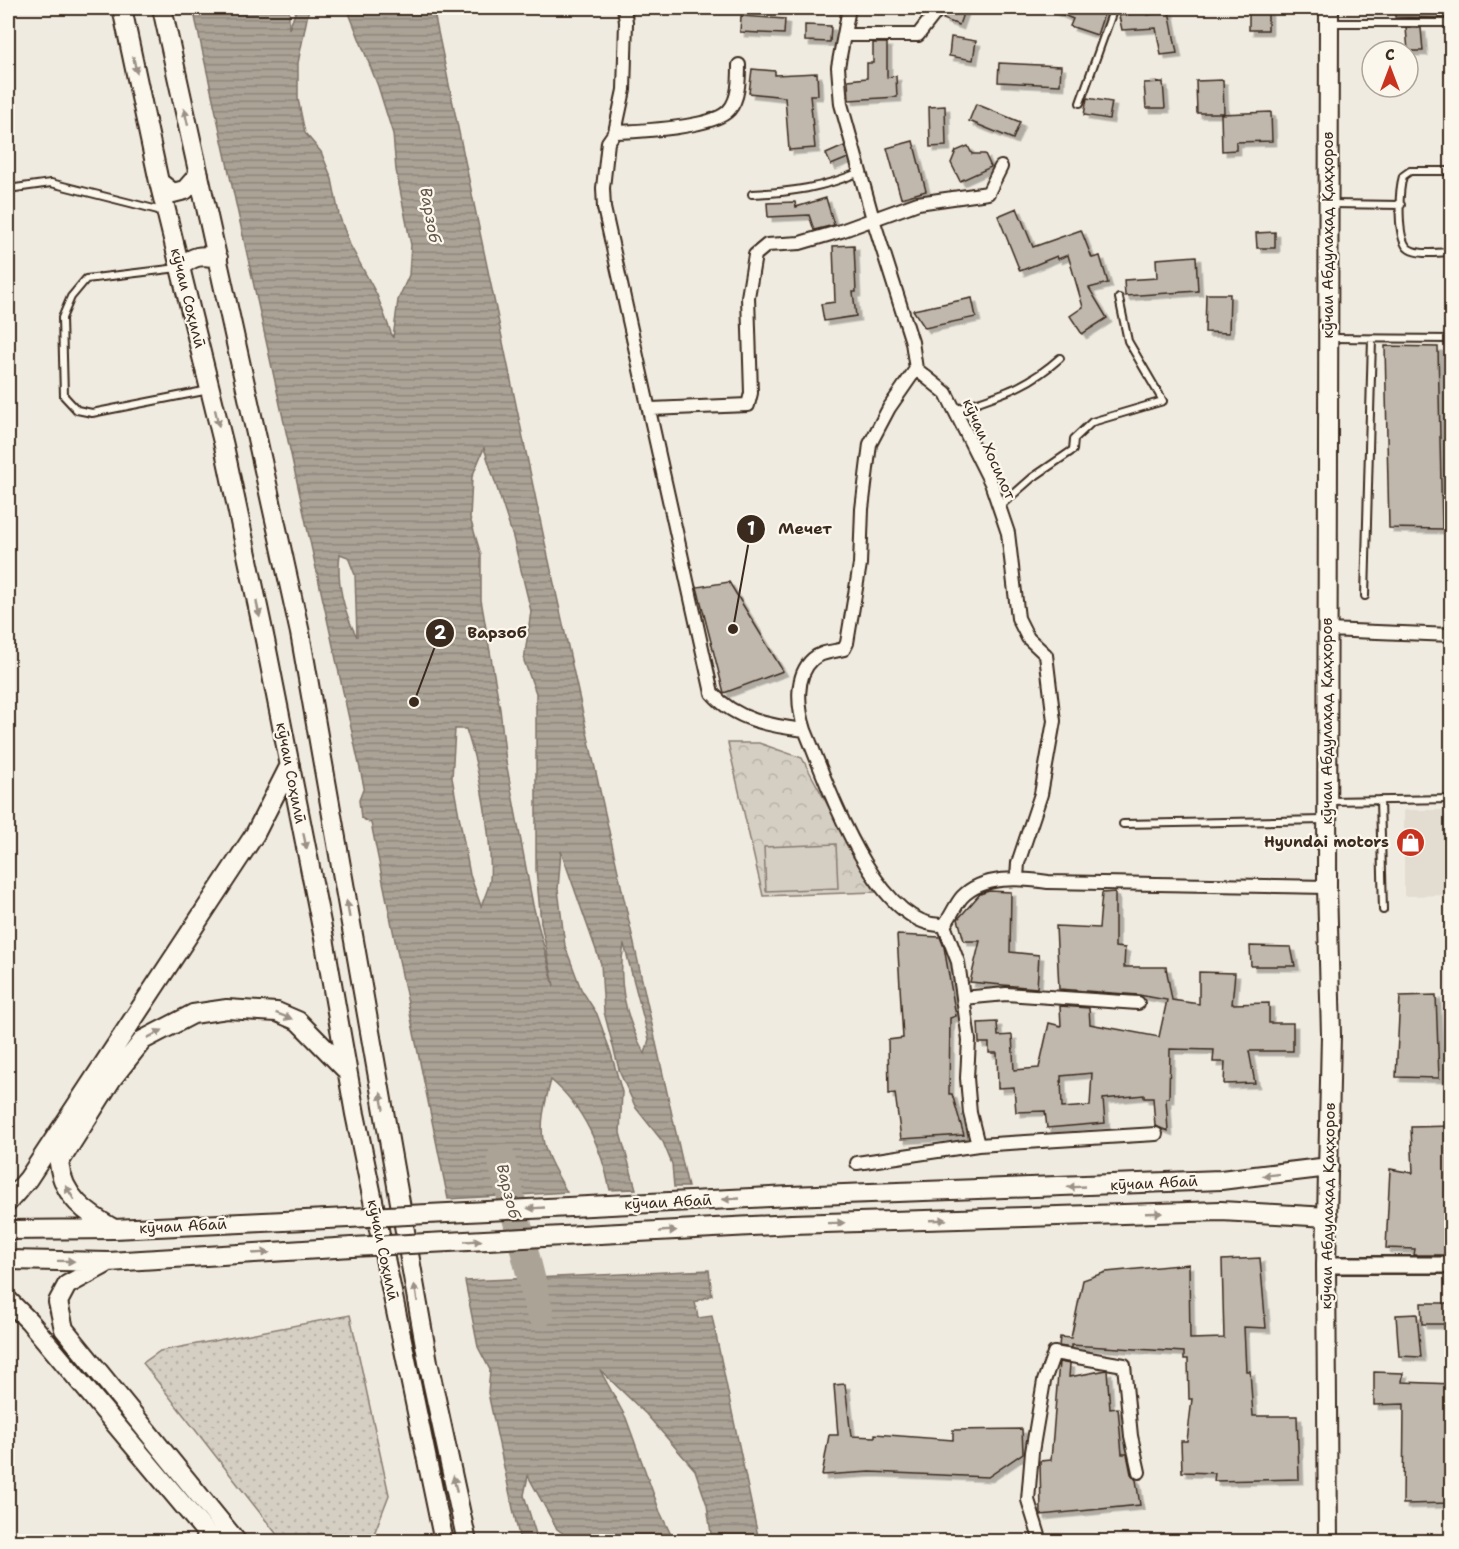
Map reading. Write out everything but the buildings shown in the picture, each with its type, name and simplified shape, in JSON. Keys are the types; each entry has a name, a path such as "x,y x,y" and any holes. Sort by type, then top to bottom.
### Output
{"main road":[{"name":"кӯчаи Соҳилӣ","path":"123,8 159,182 210,390 290,765 347,1071 441,1537"},
{"path":"162,8 300,633 428,1362 467,1542"},
{"name":"кӯчаи Абдулаҳад Қаҳҳоров","path":"1328,1542 1326,1265 1331,1035 1327,887 1329,15"},
{"path":"159,182 173,193 185,190 199,174"},
{"path":"180,267 198,256 218,258"},
{"path":"11,1193 255,834 290,765"},
{"path":"114,1229 85,1212 69,1194 60,1175 59,1163 112,1080 143,1040 192,1014 226,1009 277,1012 298,1021 347,1071"},
{"name":"кӯчаи Абаӣ","path":"8,1230 114,1229 789,1196 1221,1180 1329,1167"},
{"name":"кӯчаи Абаӣ","path":"8,1260 109,1262 792,1224 1221,1211 1328,1217"},
{"path":"109,1262 67,1285 58,1302 64,1329 237,1542"},
{"path":"8,1300 29,1321 214,1542"}],"street":[{"path":"624,8 626,22 624,90 615,132 608,142 603,188 604,208 651,409 712,693 722,705 769,726 805,730"},
{"path":"849,8 838,67 838,86 873,219 912,342 916,369 889,408 870,444 863,492 860,564 847,643 844,649 827,652 812,660 800,685 799,712 844,821 878,885 923,924 944,925"},
{"path":"844,35 918,35 939,8"},
{"path":"615,132 662,129 715,119 730,110 738,88 740,65"},
{"path":"651,409 748,405 751,393 748,297 755,255 766,245 800,243 918,203 988,193 1001,167"},
{"name":"кӯчаи Хосилот","path":"916,369 946,393 991,483 1008,533 1018,618 1028,638 1046,655 1054,721 1041,794 1018,863 1017,878"},
{"path":"1327,630 1452,635"},
{"path":"944,925 963,896 985,884 1017,878 1048,882 1327,887"},
{"path":"944,925 958,962 969,1040 967,1078 970,1113 978,1145"},
{"path":"963,998 1006,994 1138,1003"},
{"path":"857,1163 978,1145 1156,1134"},
{"path":"1326,1265 1452,1265"},
{"path":"1041,1542 1028,1500 1032,1452 1041,1401 1054,1353 1124,1365 1131,1436 1139,1472"}],"lane":[{"path":"1080,103 1114,8"},
{"path":"1329,15 1452,23"},
{"path":"1452,171 1410,171 1403,176 1401,205 1401,238 1409,249 1421,253 1452,252"},
{"path":"752,194 798,192 833,183 860,172"},
{"path":"8,189 51,183 167,213"},
{"path":"1328,203 1401,205"},
{"path":"180,267 87,279 71,297 62,318 64,396 77,410 92,413 210,390"},
{"path":"999,508 1032,478 1073,450 1074,439 1092,422 1163,401 1128,341 1119,298"},
{"path":"1328,338 1452,339"},
{"path":"1365,596 1371,339"},
{"path":"955,410 1006,394 1038,378 1060,358"},
{"path":"1380,800 1383,910"},
{"path":"1327,801 1452,800"},
{"path":"1123,824 1327,820"}],"shaded area":[{"name":"Hyundai motors","path":"1404,810 1451,810 1451,895 1404,896"}],"green space":[{"path":"728,743 759,743 802,758 875,892 763,896"},
{"path":"836,844 838,888 766,891 764,847"},
{"path":"350,1315 389,1495 374,1534 351,1541 282,1541 143,1363 160,1351"}],"water":[{"path":"193,8 289,8 289,29 297,8 309,8 298,63 298,99 305,133 321,152 332,179 339,215 350,245 377,295 393,338 398,300 409,275 411,245 396,170 393,134 378,86 347,8 433,8 545,543 688,1187 674,1187 672,1164 663,1142 636,1108 620,1073 604,1012 601,964 561,851 558,889 565,946 581,989 597,1014 611,1053 622,1092 620,1133 636,1189 610,1190 597,1145 590,1130 573,1103 551,1080 543,1114 543,1139 551,1162 567,1192 448,1199 371,823 361,818 359,800 364,787","holes":["484,448 513,537 531,611 524,661 536,693 536,869 541,923 554,986 533,905 506,762 500,709 481,600 481,555 470,518 472,477","340,554 348,557 355,575 357,637 342,597","455,729 466,729 480,783 489,845 490,880 481,906 470,875 452,778","624,944 649,1039 645,1054 628,1015 623,987"]},
{"path":"709,1270 712,1295 695,1302 698,1318 712,1316 759,1541 712,1541 707,1505 695,1470 646,1414 600,1370 626,1418 660,1512 674,1541 574,1541 557,1529 528,1476 524,1495 538,1541 520,1541 488,1393 490,1370 478,1347 465,1281"}],"waterway":[{"name":"Варзоб","path":"501,1158 540,1313"}],"place":[{"name":"Мечет","path":"733,629"},
{"name":"Варзоб","path":"414,702"},
{"name":"Hyundai motors","path":"1410,842"}]}
